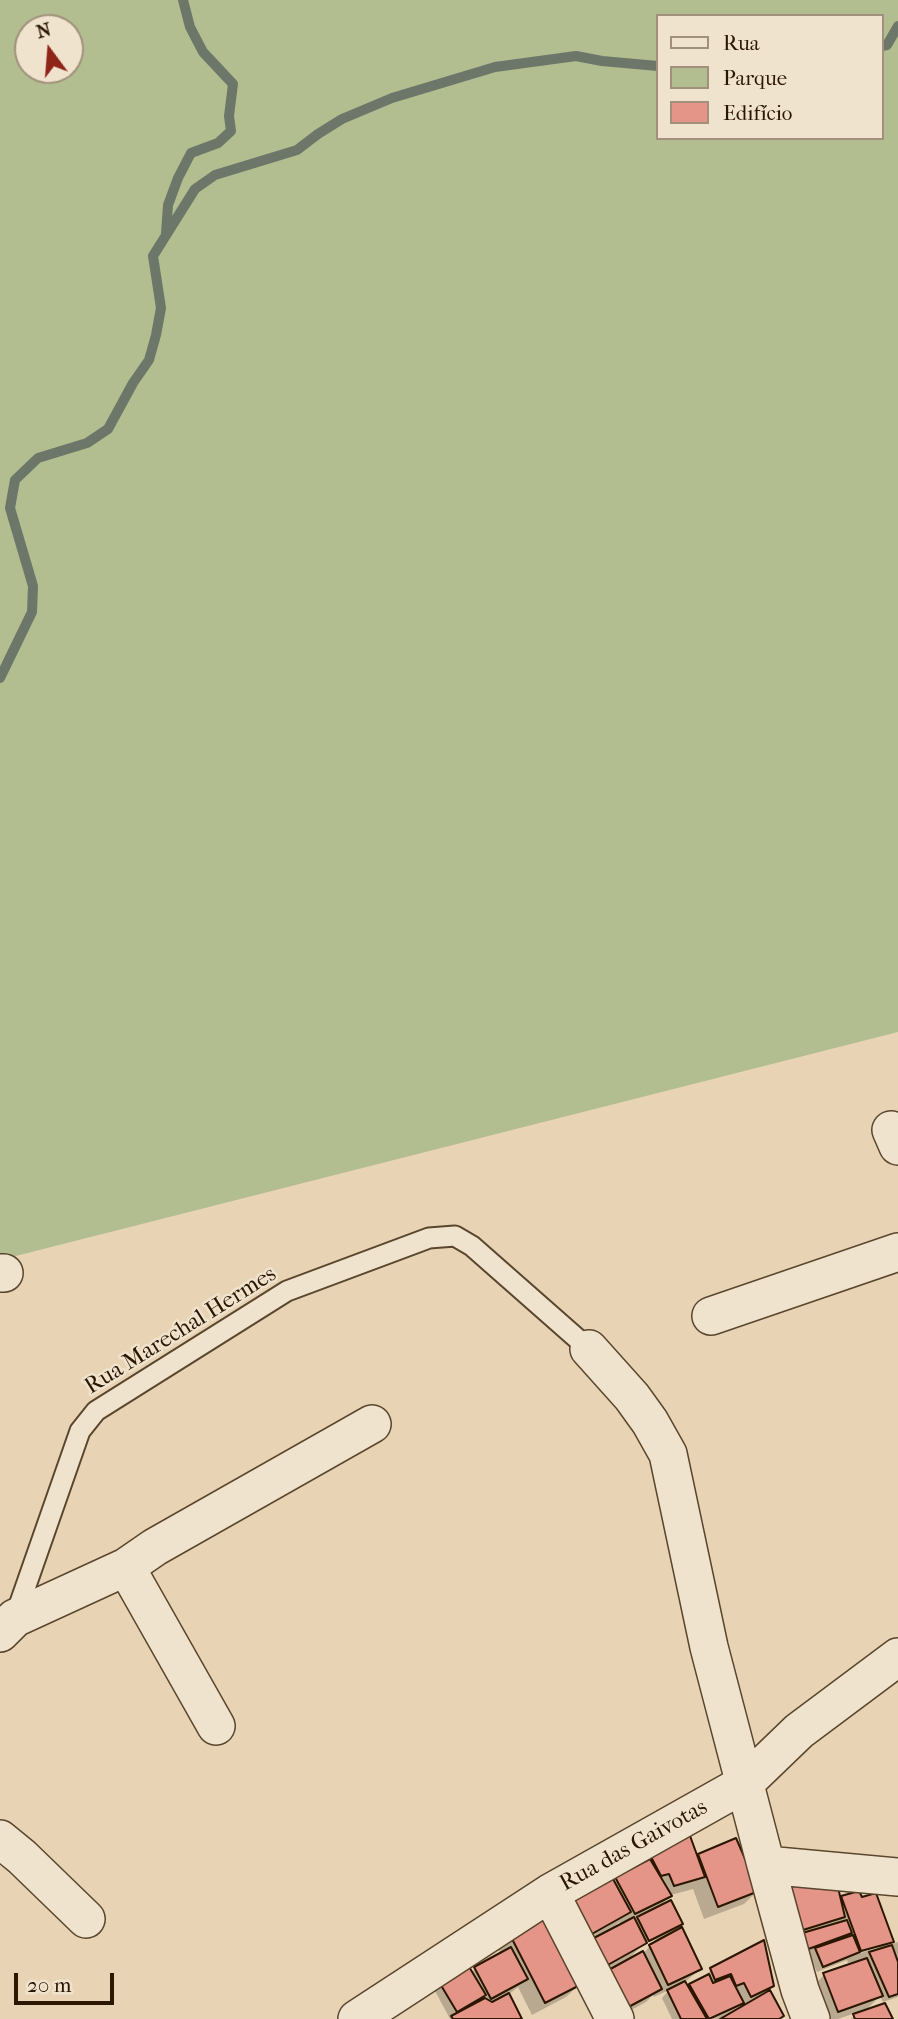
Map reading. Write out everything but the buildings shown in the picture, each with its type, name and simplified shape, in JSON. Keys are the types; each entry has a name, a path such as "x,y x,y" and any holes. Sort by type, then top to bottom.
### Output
{"street":[{"path":"711,1316 898,1252"},
{"path":"589,1349 632,1397 668,1454 709,1647 766,1866 800,1990 811,2019"},
{"path":"8,1625 126,1567 155,1547 372,1424"},
{"path":"126,1567 216,1726"},
{"name":"Rua das Gaivotas","path":"357,2019 408,2005 550,1893 744,1784 799,1731 898,1657"},
{"path":"0,1839 86,1919"},
{"path":"766,1866 898,1877"},
{"path":"550,1893 615,2019"}],"lane":[{"name":"Rua Marechal Hermes","path":"8,1625 80,1431 96,1411 288,1291 429,1238 455,1236 472,1246 589,1349"}],"green space":[{"path":"0,0 898,0 898,1032 0,1260"}],"waterway":[{"path":"166,233 168,205 191,153 218,143 231,131 229,116 233,84 203,52 190,27 183,0"},
{"path":"884,46 898,26"},
{"path":"0,678 32,612 33,586 10,508 15,480 38,458 87,443 108,429 149,360 156,335 161,308 153,256 195,189 215,175 297,150 342,119 392,98 495,67 576,56 656,66"}]}
